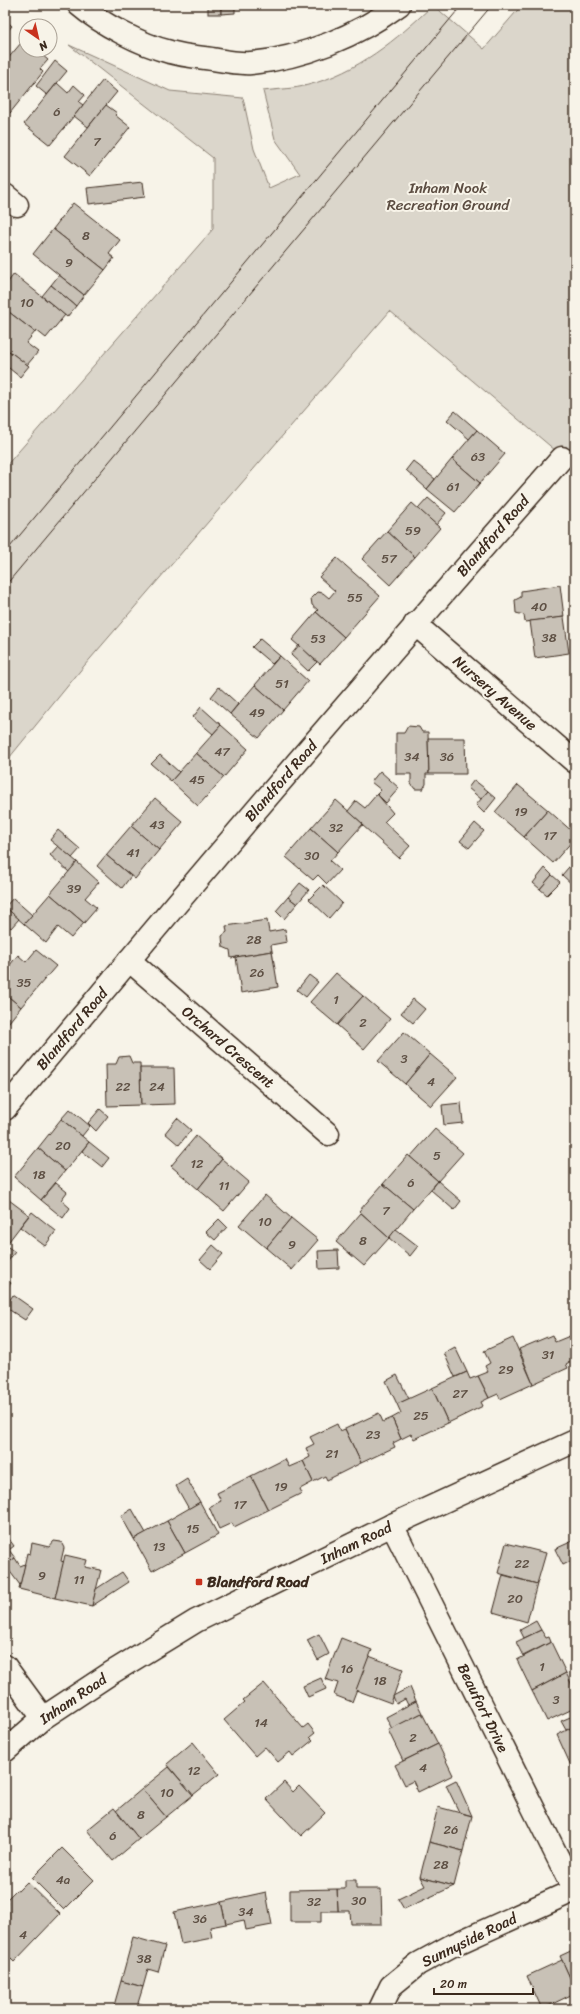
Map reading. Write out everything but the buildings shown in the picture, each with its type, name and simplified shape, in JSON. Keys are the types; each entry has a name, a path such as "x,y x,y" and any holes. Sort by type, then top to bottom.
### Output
{"street":[{"path":"79,5 118,31 170,52 223,61 250,63 320,47 348,36 382,17 399,5"},
{"name":"Blandford Road","path":"5,1110 129,960 415,624 562,458"},
{"name":"Nursery Avenue","path":"415,624 575,762"},
{"name":"Orchard Crescent","path":"129,960 328,1134"},
{"name":"Inham Road","path":"5,1751 43,1718 111,1673 196,1621 392,1525 575,1441"},
{"name":"Beaufort Drive","path":"392,1525 574,1890"},
{"path":"5,1666 43,1718"},
{"name":"Sunnyside Road","path":"380,2009 391,1986 418,1964 451,1946 574,1890"}],"green space":[{"name":"Inham Nook Recreation Ground","path":"433,5 484,49 522,5 575,5 575,467 390,311 84,666 5,763 5,467 213,229 213,158 69,45 170,91 243,98 254,149 269,188 300,174 275,139 263,91 303,86 343,72 360,63 390,42"}],"tram line":[{"path":"5,553 462,5"},
{"path":"5,586 492,5"}],"place":[{"name":"Blandford Road","path":"199,1582"}]}
